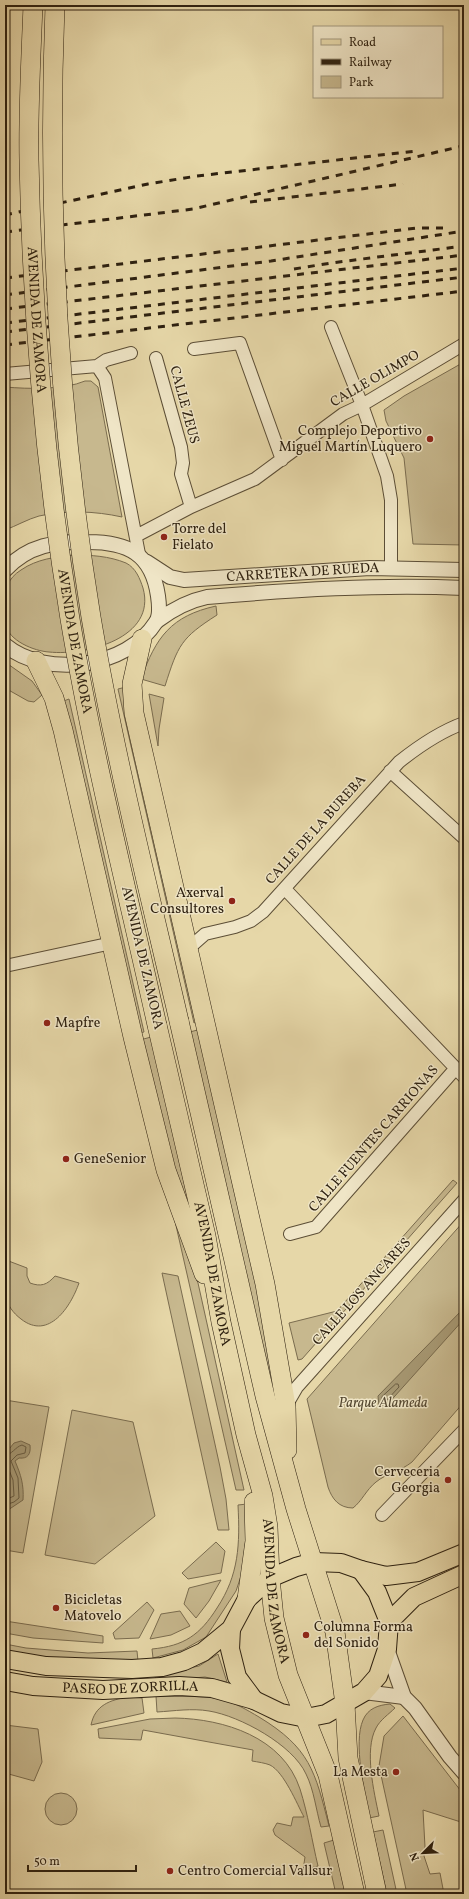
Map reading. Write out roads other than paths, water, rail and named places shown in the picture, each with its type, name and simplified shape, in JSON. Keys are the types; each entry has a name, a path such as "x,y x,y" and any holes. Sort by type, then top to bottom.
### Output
{"highway":[{"name":"AVENIDA DE ZAMORA","path":"33,5 29,158 36,343 50,481 70,620 88,714 157,1025 206,1236 221,1322 246,1435 263,1496 268,1527 270,1578 274,1618 288,1675 328,1775 355,1894"},
{"name":"AVENIDA DE ZAMORA","path":"55,5 51,157 59,341 72,479 91,616 108,711 265,1396 288,1480 335,1632 345,1704 348,1758 377,1894"},
{"path":"142,639 132,684 134,713 265,1284 286,1406 288,1480"},
{"path":"36,661 54,698 166,1170 221,1322"},
{"path":"246,1435 254,1497 255,1541 247,1599"}],"main road":[{"name":"PASEO DE ZORRILLA","path":"5,1659 46,1666 132,1669 162,1667 184,1661 203,1652 231,1629 247,1599 270,1578 296,1567 314,1562 341,1563 386,1576 418,1572 464,1553"},
{"name":"PASEO DE ZORRILLA","path":"5,1681 33,1686 103,1690 179,1686 212,1688 254,1700 280,1713 306,1718 326,1714 364,1692 378,1676 387,1649 389,1622 377,1592 361,1570"},
{"path":"389,1622 414,1597 464,1574"},
{"name":"PASEO DE ZORRILLA","path":"231,1629 230,1649 237,1677 254,1700"}],"street":[{"path":"331,327 362,405 387,476 391,500 391,569"},
{"path":"194,349 240,343 282,460"},
{"name":"CALLE OLIMPO","path":"136,536 191,507 255,479 343,414 362,405 464,344"},
{"path":"5,374 97,366 106,360 131,353"},
{"name":"CALLE ZEUS","path":"156,358 181,447 183,463 182,474 191,507"},
{"path":"97,366 105,378 136,536 143,558 157,588 157,620"},
{"name":"CARRETERA DE RUEDA","path":"5,570 20,556 33,550 63,541 102,542 121,546 143,558 170,577 184,580 370,568 464,570"},
{"name":"CARRETERA DE RUEDA","path":"5,645 13,652 36,661 71,664 93,663 123,652 142,639 157,620 176,608 195,599 306,590 407,586 464,588"},
{"name":"CALLE DE LA BUREBA","path":"188,949 205,934 235,927 250,921 263,912 390,771 422,744 446,729 464,723"},
{"path":"390,771 464,838"},
{"path":"285,889 460,1073"},
{"path":"5,966 112,943"},
{"name":"CALLE FUENTES CARRIONAS","path":"290,1234 316,1227 460,1073"},
{"name":"CALLE LOS ANCARES","path":"286,1406 297,1387 464,1200"},
{"path":"382,1515 464,1430"},
{"path":"387,1649 404,1698 416,1708 450,1757 464,1773"},
{"path":"364,1692 404,1698"}],"water":[{"path":"464,1308 464,1319 386,1406 379,1406 378,1396"},
{"path":"21,1441 30,1445 27,1457 19,1458 15,1461 22,1480 23,1500 8,1510 5,1508 5,1454 14,1443"}],"railway":[{"path":"5,232 193,209 463,146"},
{"path":"5,215 148,184 197,176 416,151"},
{"path":"250,202 403,184"},
{"path":"5,278 417,228 450,228"},
{"path":"5,295 271,261 464,231"},
{"path":"294,269 464,246"},
{"path":"5,309 464,255"},
{"path":"5,323 464,268"},
{"path":"5,332 464,277"},
{"path":"5,345 464,291"}],"place":[{"name":"Complejo Deportivo Miguel Martín Luquero","path":"430,439"},
{"name":"Torre del Fielato","path":"164,537"},
{"name":"Axerval Consultores","path":"232,901"},
{"name":"Mapfre","path":"47,1023"},
{"name":"GeneSenior","path":"66,1159"},
{"name":"Cerveceria Georgia","path":"448,1480"},
{"name":"Bicicletas Matovelo","path":"56,1608"},
{"name":"Columna Forma del Sonido","path":"306,1635"},
{"name":"La Mesta","path":"396,1772"},
{"name":"Centro Comercial Vallsur","path":"170,1871"}],"park label":[{"name":"Parque Alameda","path":"383,1403"}]}
